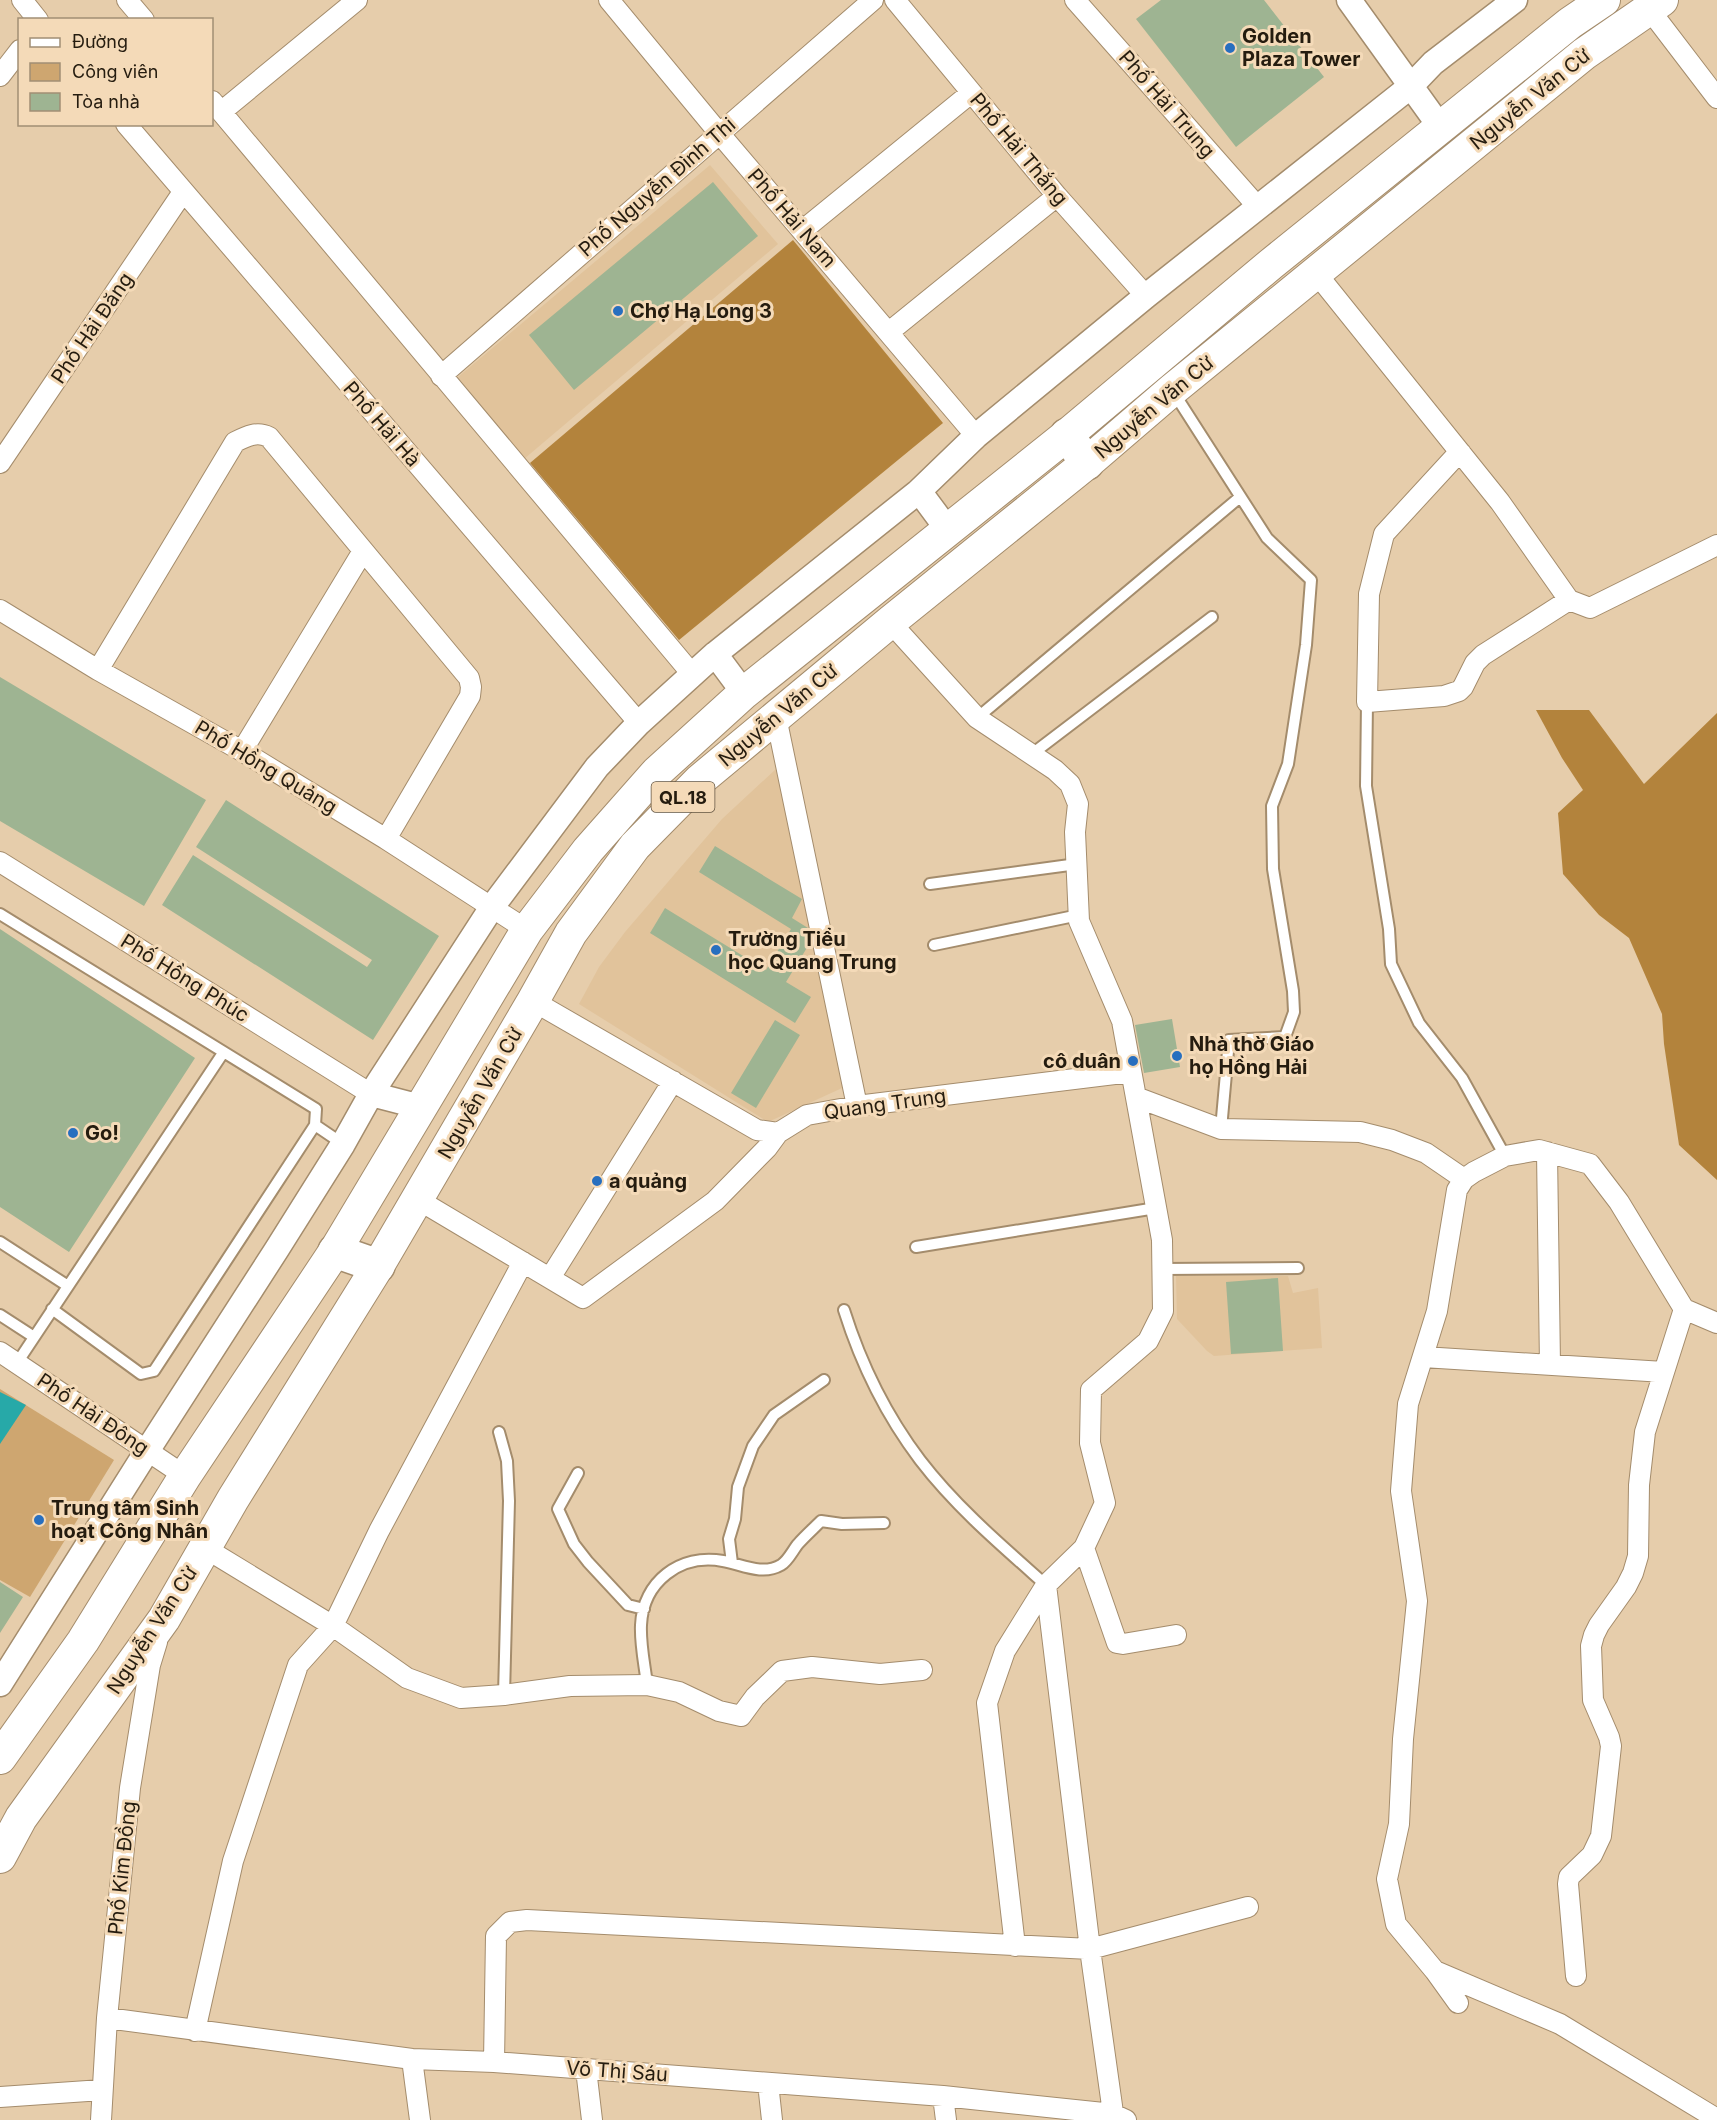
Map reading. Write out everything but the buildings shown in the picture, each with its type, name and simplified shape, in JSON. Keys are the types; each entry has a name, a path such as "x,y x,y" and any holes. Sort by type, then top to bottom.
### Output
{"highway":[{"path":"1067,435 1087,463"},
{"path":"335,1251 378,1266"}],"main road":[{"name":"Nguyễn Văn Cừ","path":"0,1758 83,1641 185,1476 335,1251 527,930 588,850 657,772 744,693 1067,435 1271,264 1570,23 1604,0"},
{"name":"Nguyễn Văn Cừ","path":"0,1857 21,1818 164,1619 378,1266 571,933 635,846 700,780 890,622 1584,54 1655,4"}],"street":[{"path":"22,0 36,18"},
{"path":"127,0 142,18"},
{"path":"357,0 216,106 692,674"},
{"name":"Phố Hải Nam","path":"609,0 718,133 803,230 976,436"},
{"name":"Phố Nguyễn Đình Thi","path":"441,376 873,0"},
{"name":"Phố Hải Thắng","path":"895,0 1057,196 1146,296"},
{"name":"Phố Hải Trung","path":"1075,0 1258,207"},
{"path":"1349,0 1441,128"},
{"path":"0,1684 343,1144 371,1094 492,907 597,767 639,723 715,654 919,490 976,436 1146,296 1411,86 1433,63 1515,0"},
{"path":"1655,4 1717,98"},
{"path":"0,76 18,53"},
{"path":"803,230 971,93"},
{"name":"Phố Hải Hà","path":"128,126 639,723"},
{"name":"Phố Hải Đăng","path":"0,463 183,192"},
{"path":"889,332 1057,196"},
{"path":"1316,273 1500,502 1569,600 1590,608 1717,544"},
{"path":"98,670 235,441 262,433 269,437 469,678 470,696 386,838"},
{"path":"1461,453 1384,534 1369,594 1367,702 1443,696 1459,691 1475,663 1484,655 1569,600"},
{"path":"919,490 948,530"},
{"path":"242,752 363,551"},
{"name":"Phố Hồng Quảng","path":"0,610 98,670 386,838 527,930"},
{"path":"890,622 977,717 1032,754 1070,784 1078,804 1075,832 1079,921 1122,1021 1162,1240 1163,1311 1148,1341 1091,1390 1090,1443 1105,1503 1084,1548 1046,1585 1005,1651 987,1703 1015,1946"},
{"path":"715,654 744,693"},
{"path":"776,717 857,1106"},
{"name":"Phố Hồng Phúc","path":"0,862 371,1094"},
{"path":"533,1001 757,1130 778,1133"},
{"name":"Quang Trung","path":"550,1278 583,1299 715,1201 778,1133 807,1115 857,1106 1131,1072"},
{"path":"417,1199 550,1278 673,1081"},
{"path":"371,1094 421,1107"},
{"path":"1136,1097 1221,1129 1360,1132 1392,1140 1426,1153 1464,1179"},
{"path":"1458,2003 1396,1924 1387,1879 1399,1824 1403,1738 1417,1601 1401,1491 1408,1404 1437,1311 1457,1190 1464,1179 1505,1156 1539,1150 1590,1164 1619,1202 1684,1309 1717,1323"},
{"path":"1547,1152 1550,1365"},
{"path":"195,2031 233,1861 298,1665 333,1626 379,1531 523,1262"},
{"path":"1576,1976 1569,1877 1592,1854 1601,1836 1611,1746 1593,1700 1592,1646 1599,1625 1626,1587 1638,1556 1641,1456 1646,1432 1684,1309"},
{"name":"Phố Hải Đông","path":"0,1352 185,1476"},
{"path":"1423,1357 1664,1372"},
{"path":"205,1548 333,1626 407,1678 461,1698 570,1686 647,1685 679,1692 719,1711 741,1716 755,1697 782,1671 812,1667 880,1674 922,1670"},
{"path":"1084,1548 1117,1643 1176,1635"},
{"path":"1046,1585 1090,1949 1118,2118"},
{"name":"Phố Kim Đồng","path":"100,2120 107,2018 130,1788 150,1665 164,1619"},
{"path":"494,2062 496,1936 510,1922 527,1920 707,1928 1090,1949 1248,1907"},
{"path":"1435,1971 1560,2024 1717,2119"},
{"name":"Võ Thị Sáu","path":"107,2018 412,2059 494,2062 943,2096 1118,2118"},
{"path":"412,2059 420,2120"},
{"path":"586,2069 592,2120"},
{"path":"768,2083 772,2120"},
{"path":"0,2097 102,2090"},
{"path":"943,2096 946,2120"}],"lane":[{"path":"1172,390 1267,538 1311,580 1306,645 1288,764 1272,806 1273,869 1293,991 1294,1012 1284,1037 1229,1040 1221,1129"},
{"path":"977,717 1240,497"},
{"path":"1032,754 1212,617"},
{"path":"1367,702 1366,786 1389,929 1391,964 1419,1023 1462,1078 1505,1156"},
{"path":"930,884 1077,864"},
{"path":"0,914 316,1109 315,1125 154,1371 141,1374 52,1309"},
{"path":"934,945 1079,915"},
{"path":"17,1364 223,1053"},
{"path":"315,1125 343,1144"},
{"path":"916,1247 1156,1208"},
{"path":"0,1242 68,1286"},
{"path":"1162,1269 1298,1268"},
{"path":"844,1310 866,1369 880,1398 921,1461 979,1525 1046,1585"},
{"path":"0,1315 34,1337"},
{"path":"732,1563 729,1539 735,1519 738,1487 753,1446 774,1415 824,1380"},
{"path":"499,1432 507,1461 509,1501 504,1695"},
{"path":"578,1473 558,1509 574,1544 628,1605 644,1609"},
{"path":"647,1685 641,1625 644,1609 652,1588 672,1569 700,1559 755,1569 769,1569 782,1564 821,1521 842,1524 884,1523"}],"shaded area":[{"name":"Chợ Hạ Long 3","path":"710,165 778,244 524,459 458,377"},
{"path":"793,240 943,423 679,640 530,463"},
{"path":"1536,710 1589,710 1644,784 1717,713 1717,1180 1679,1145 1664,1044 1662,1014 1629,938 1599,915 1563,874 1558,813 1583,790 1562,758"},
{"name":"Trường Tiểu học Quang Trung","path":"776,769 853,1083 768,1122 579,1004 599,967 625,932 722,819"},
{"path":"1176,1276 1288,1276 1293,1293 1318,1288 1322,1348 1214,1356 1177,1319"}],"green space":[{"name":"Trung tâm Sinh hoạt Công Nhân","path":"0,1389 114,1460 30,1597 0,1580"}],"water":[{"path":"0,1392 26,1405 0,1444"}],"place":[{"name":"Golden Plaza Tower","path":"1230,48"},
{"name":"Chợ Hạ Long 3","path":"618,311"},
{"name":"Trường Tiểu học Quang Trung","path":"716,950"},
{"name":"Nhà thờ Giáo họ Hồng Hải","path":"1177,1056"},
{"name":"cô duân","path":"1133,1061"},
{"name":"Go!","path":"73,1133"},
{"name":"a quảng","path":"597,1181"},
{"name":"Trung tâm Sinh hoạt Công Nhân","path":"39,1520"}]}
